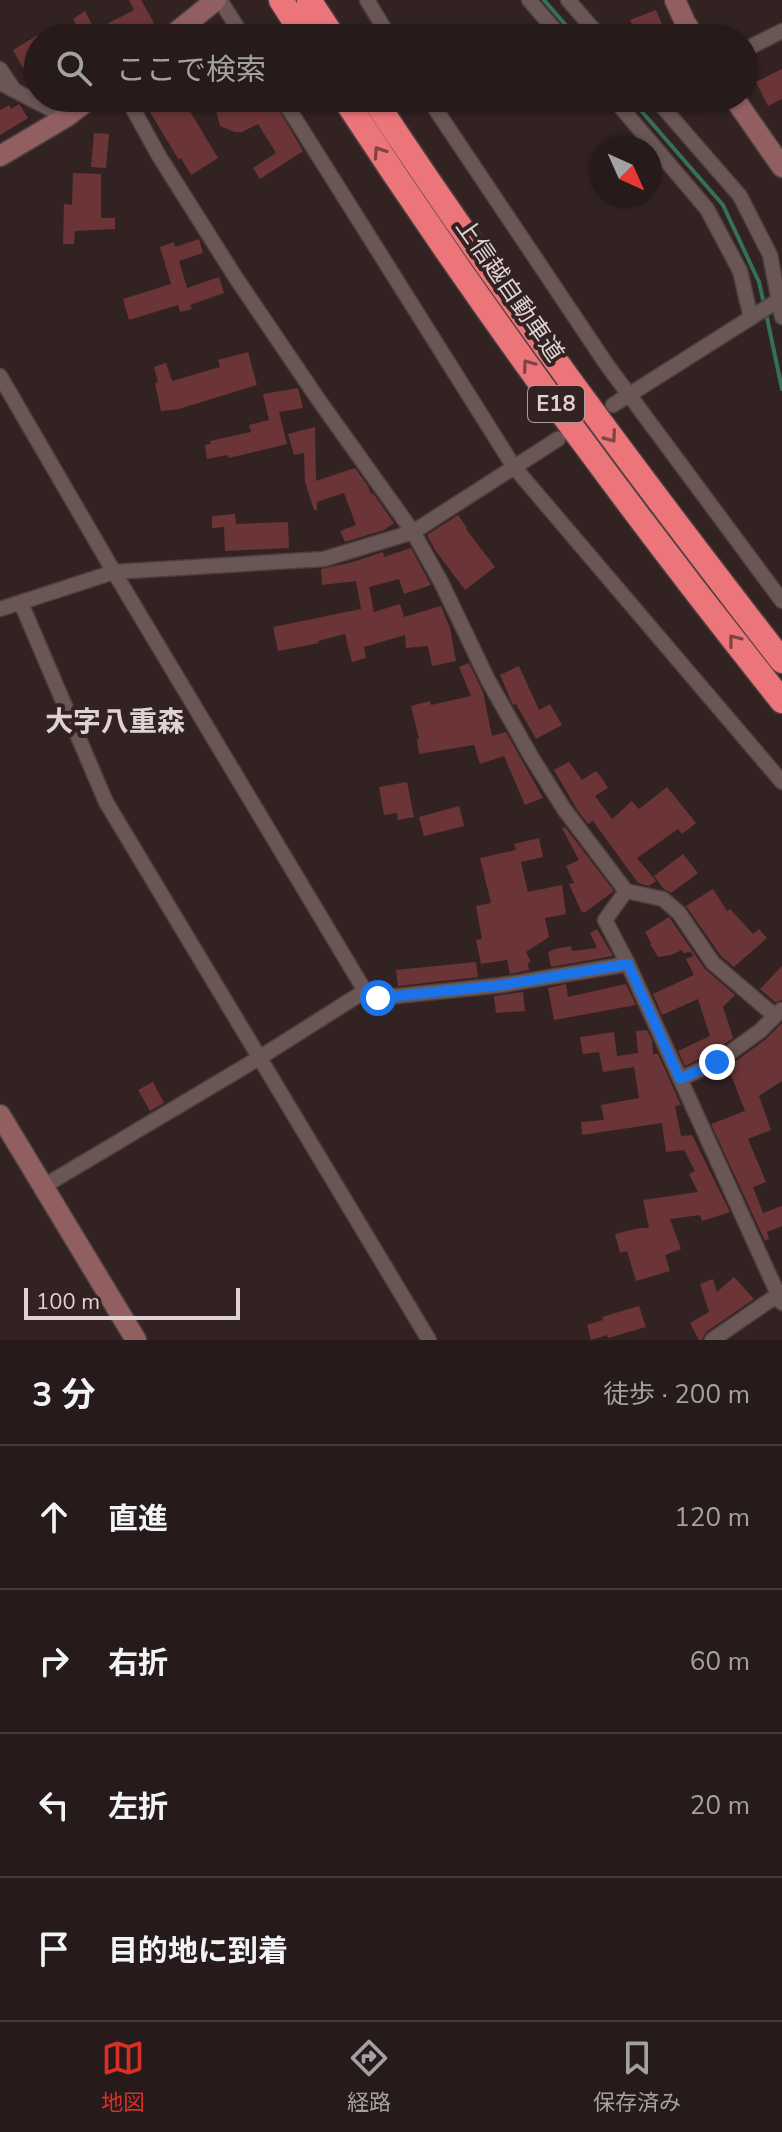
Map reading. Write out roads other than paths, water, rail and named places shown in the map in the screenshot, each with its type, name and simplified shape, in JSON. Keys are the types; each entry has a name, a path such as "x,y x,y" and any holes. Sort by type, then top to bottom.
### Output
{"highway":[{"path":"281,0 296,24"},
{"path":"309,0 325,24"},
{"name":"上信越自動車道","path":"353,112 439,239 586,445 782,701"},
{"name":"上信越自動車道","path":"382,112 575,388 782,661"}],"street":[{"path":"187,24 218,0 234,24"},
{"path":"367,0 382,24"},
{"path":"529,0 550,24"},
{"path":"568,0 589,24"},
{"path":"675,0 686,24"},
{"path":"758,43 782,31"},
{"path":"0,69 7,87"},
{"path":"56,112 66,117"},
{"path":"0,156 73,112"},
{"path":"135,112 236,278 413,532 488,680 564,809 626,891 663,899 679,913 713,963 778,1012 760,1031 717,1062 680,1079"},
{"path":"291,112 514,467 782,782"},
{"path":"437,112 607,365 782,601"},
{"path":"625,112 707,209 740,271 753,316"},
{"path":"667,112 740,196 770,255 782,317"},
{"path":"744,112 782,167"},
{"path":"613,405 778,300"},
{"path":"0,376 365,991 378,998 502,985 628,964"},
{"path":"0,609 114,572 324,559 413,532 558,439"},
{"path":"21,603 106,802 429,1340"},
{"path":"626,891 605,920 781,1296 712,1340"},
{"path":"44,1186 365,991"},
{"path":"0,1115 136,1340"}],"waterway":[{"path":"544,0 565,24"},
{"path":"642,112 723,205 759,282 764,304"},
{"path":"766,313 782,389"}],"district":[{"name":"大字八重森","path":"115,722"}]}
